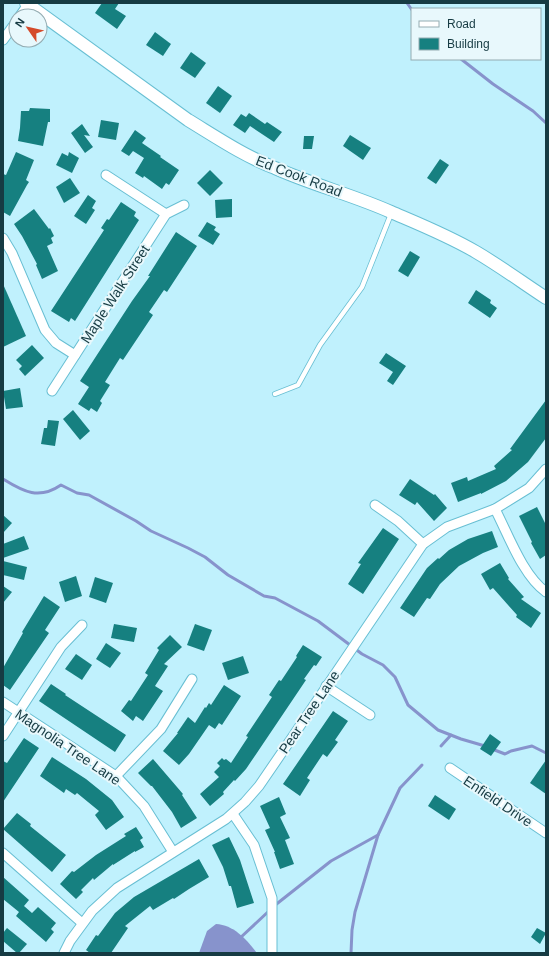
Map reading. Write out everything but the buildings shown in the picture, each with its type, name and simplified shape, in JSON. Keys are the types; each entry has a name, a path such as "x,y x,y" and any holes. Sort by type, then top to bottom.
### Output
{"street":[{"name":"Ed Cook Road","path":"28,4 183,116 259,162 392,212 476,252 546,298"},
{"path":"106,175 166,214 184,205"},
{"name":"Maple Walk Street","path":"52,390 166,214"},
{"path":"3,238 12,253 45,330 56,343 75,356"},
{"name":"Pear Tree Lane","path":"64,953 82,923 92,911 117,888 226,819 245,802 259,786 423,544 447,527 495,509 529,488 546,469"},
{"path":"375,505 398,521 423,544"},
{"path":"495,509 527,573 541,589 546,592"},
{"path":"3,736 61,647 82,625"},
{"path":"116,776 161,729 192,679"},
{"path":"326,686 370,715"},
{"name":"Magnolia Tree Lane","path":"3,702 116,776 144,806 173,852"},
{"name":"Enfield Drive","path":"450,768 546,833"},
{"path":"233,814 254,845 272,898 272,953"},
{"path":"3,853 82,923"}],"lane":[{"path":"275,394 298,385 320,345 362,287 392,212"}],"water":[{"path":"216,924 234,930 244,938 257,953 199,953 207,931"}],"waterway":[{"path":"407,3 411,9"},
{"path":"462,60 493,84 533,111 546,123"},
{"path":"3,479 25,491 39,493 46,492 61,485 77,493 89,495 151,531 205,557 228,575 264,596 275,598 318,621 362,654 383,665 395,677 408,705 438,730 485,746"},
{"path":"441,746 451,735"},
{"path":"492,749 505,754 532,746 546,753"},
{"path":"351,953 352,930 355,912 378,835 400,788 422,765"},
{"path":"274,906 331,861 378,835"},
{"path":"239,939 270,910"}]}
